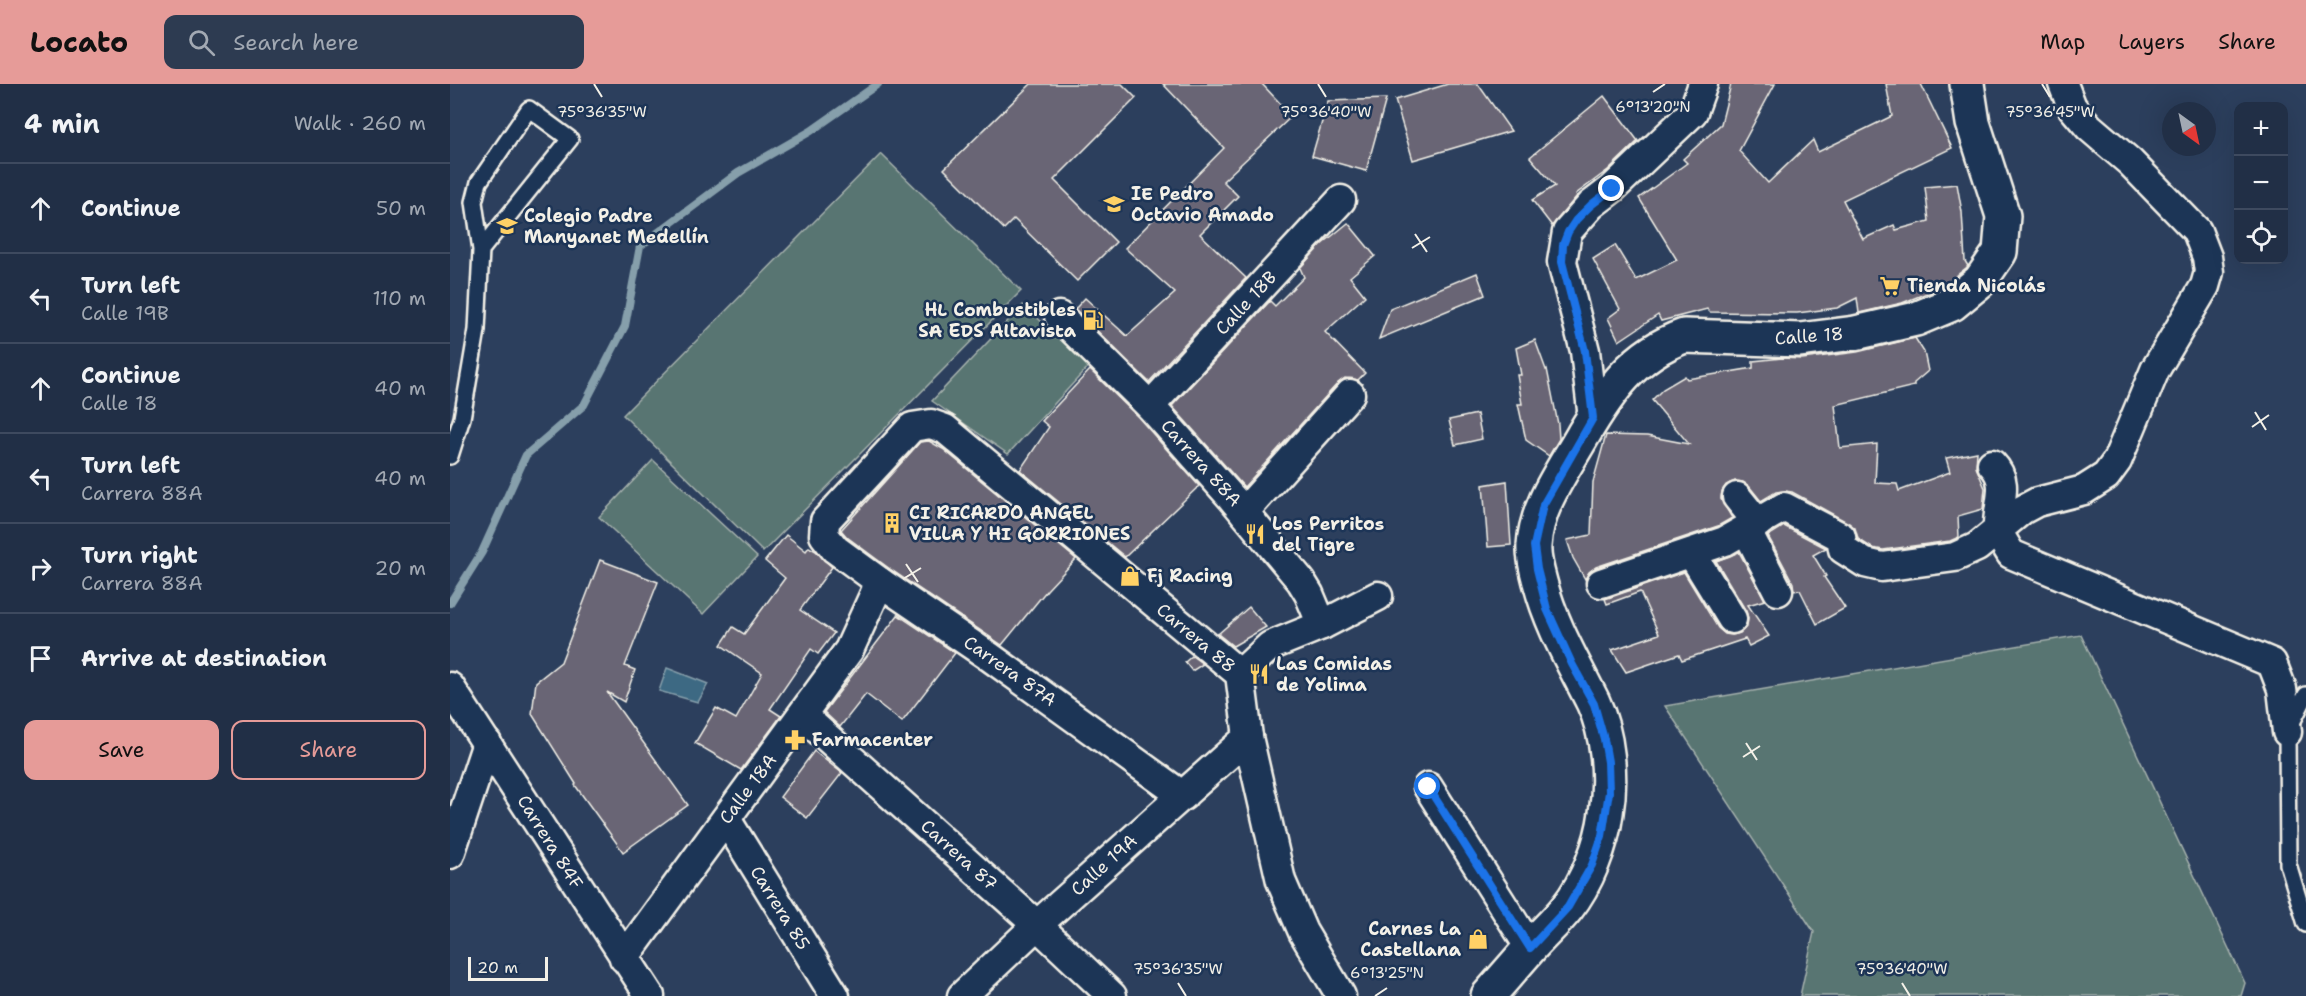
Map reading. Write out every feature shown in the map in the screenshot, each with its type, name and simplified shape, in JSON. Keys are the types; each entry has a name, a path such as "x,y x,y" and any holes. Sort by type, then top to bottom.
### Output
{"street":[{"path":"1593,418 1585,351 1562,262 1568,232 1591,205 1612,189 1693,112 1703,84"},
{"name":"Calle 18","path":"1530,948 1568,907 1592,865 1602,836 1609,792 1606,750 1594,704 1572,664 1547,609 1537,569 1534,546 1543,505 1593,418 1627,371 1666,343 1684,336 1800,340 1855,333 1916,319 1952,304 1980,281 2000,252 2003,216 1973,123 1967,84"},
{"path":"1601,583 1725,541 1784,507 1841,537 1843,549 1865,563 1882,567 1955,557 1977,547 2022,510 2037,502 2084,490 2106,476 2117,462 2155,370 2205,285 2209,272 2207,257 2197,231 2130,162 2090,127 2072,107 2063,84"},
{"name":"Calle 18B","path":"1150,406 1341,200"},
{"name":"Carrera 88A","path":"1065,315 1102,351 1244,512 1301,581 1322,625"},
{"path":"1244,512 1350,394"},
{"name":"Carrera 88","path":"835,549 824,535 825,521 912,427 931,424 945,429 1240,674 1248,737 1281,881 1303,932 1341,996"},
{"path":"1992,464 2002,479 1998,530 2011,554 2271,663 2282,689 2287,732"},
{"path":"1737,497 1752,526 1778,591"},
{"name":"Carrera 87A","path":"835,549 1183,796"},
{"path":"1692,554 1732,619"},
{"name":"Calle 18A","path":"624,958 849,650 880,582"},
{"path":"1240,674 1270,646 1322,625 1378,596"},
{"name":"Carrera 84F","path":"450,687 650,996"},
{"name":"Carrera 87","path":"803,716 1037,925 1112,996"},
{"name":"Calle 19A","path":"962,996 1037,925 1248,737"},
{"path":"450,854 487,743"},
{"path":"1428,787 1530,948 1488,996"},
{"name":"Carrera 85","path":"726,819 835,996"}],"lane":[{"path":"450,456 462,418 477,330 481,250 474,202 479,182 529,109 570,139 481,250"},
{"path":"2306,695 2287,732 2288,864 2306,924"}],"green space":[{"path":"881,154 1021,291 763,552 623,415"},
{"path":"1023,305 1090,365 1008,454 932,401"},
{"path":"653,460 757,557 703,614 599,517"},
{"path":"2081,635 2245,983 2241,996 1800,996 1814,932 1665,706"}],"water":[{"path":"667,668 708,684 698,702 659,691"}],"building":[{"path":"1031,84 1122,84 1136,98 1054,180 1116,242 1077,281 1014,219 1004,229 944,169"},
{"path":"1163,84 1262,84 1292,116 1223,181 1238,196 1200,234 1246,278 1149,382 1075,309 1085,298 1127,336 1175,293 1125,248 1224,148"},
{"path":"1448,84 1478,84 1511,131 1413,160 1395,100"},
{"path":"1731,84 1775,84 1739,151 1768,183 1813,140 1818,152 1892,116 1886,84 1921,84 1952,148 1843,200 1863,239 1894,225 1896,230 1929,221 1925,187 1957,184 1962,212 1965,261 1968,266 1942,287 1902,303 1859,313 1857,298 1837,308 1797,313 1710,312 1707,309 1661,321 1658,315 1619,341 1608,318 1620,309 1593,259 1615,245 1636,280 1677,260 1639,198 1687,163 1683,159 1721,124"},
{"path":"1604,96 1638,141 1608,170 1576,194 1577,196 1552,226 1532,200 1555,186 1530,157"},
{"path":"1386,99 1366,171 1312,156 1328,101"},
{"path":"1348,223 1375,256 1350,277 1365,296 1325,332 1365,373 1358,380 1345,378 1338,383 1244,487 1172,406 1270,301 1275,306 1304,277 1300,268 1321,245"},
{"path":"1477,273 1485,295 1379,339 1390,309"},
{"path":"1915,338 1924,352 1928,371 1914,383 1914,386 1835,405 1840,448 1877,444 1875,483 1897,484 1899,491 1950,472 1946,458 1977,452 1976,467 1985,488 1983,509 1958,516 1959,537 1950,541 1883,550 1872,548 1858,539 1855,528 1849,523 1792,492 1776,492 1761,501 1749,486 1735,481 1726,485 1721,499 1732,518 1718,526 1596,567 1585,579 1573,558 1567,540 1591,535 1593,482 1606,435 1647,436 1689,444 1652,400 1663,389 1685,376 1687,379 1753,368 1753,361 1782,358 1802,359 1857,352"},
{"path":"1535,340 1547,369 1558,424 1559,439 1549,456 1526,440 1518,404 1522,404 1517,375 1521,375 1516,348"},
{"path":"1090,370 1138,417 1199,486 1125,557 1020,470 1049,427 1042,421"},
{"path":"1477,414 1482,439 1455,445 1449,420"},
{"path":"929,441 943,449 1076,559 1002,645 890,569 841,530 920,442"},
{"path":"1507,481 1511,545 1488,547 1483,485"},
{"path":"1784,526 1826,548 1813,555 1826,576 1824,577 1845,608 1817,624 1800,590 1794,591 1793,583 1768,536"},
{"path":"786,535 806,551 809,547 816,551 832,567 800,610 834,633 818,654 811,649 770,709 781,716 741,770 695,743 716,708 736,719 762,673 721,645 733,627 744,634 785,578 765,561"},
{"path":"1739,552 1765,600 1748,605 1769,636 1749,646 1745,639 1682,660 1679,654 1626,672 1612,650 1659,634 1640,592 1607,604 1605,599 1684,572 1718,628 1725,634 1740,633 1747,626 1746,611 1716,561"},
{"path":"600,560 658,582 625,666 635,670 624,702 607,692 688,805 623,852 575,785 532,714 536,682 561,662"},
{"path":"1249,607 1266,627 1233,646 1218,634"},
{"path":"898,615 955,653 902,722 866,694 840,727 824,712"},
{"path":"1192,656 1203,664 1192,671 1185,662"},
{"path":"814,751 842,773 807,818 780,797"}],"waterway":[{"path":"450,603 482,552 526,455 584,405 625,326 640,246 738,173 811,131 878,84"}],"place":[{"name":"IE Pedro Octavio Amado","path":"1114,204"},
{"name":"Colegio Padre Manyanet Medellín","path":"507,226"},
{"name":"Tienda Nicolás","path":"1890,286"},
{"name":"HL Combustibles SA EDS Altavista","path":"1093,320"},
{"name":"CI RICARDO ANGEL VILLA Y HI GORRIONES","path":"892,523"},
{"name":"Los Perritos del Tigre","path":"1255,534"},
{"name":"Fj Racing","path":"1130,576"},
{"name":"Las Comidas de Yolima","path":"1259,674"},
{"name":"Farmacenter","path":"795,740"},
{"name":"Carnes La Castellana","path":"1478,939"}],"route":[{"path":"1428,787 1530,948 1568,907 1592,865 1602,836 1609,792 1608,762 1594,704 1572,664 1547,609 1534,546 1543,505 1593,418 1585,351 1565,281 1562,262 1563,245 1576,220 1612,189"}]}
